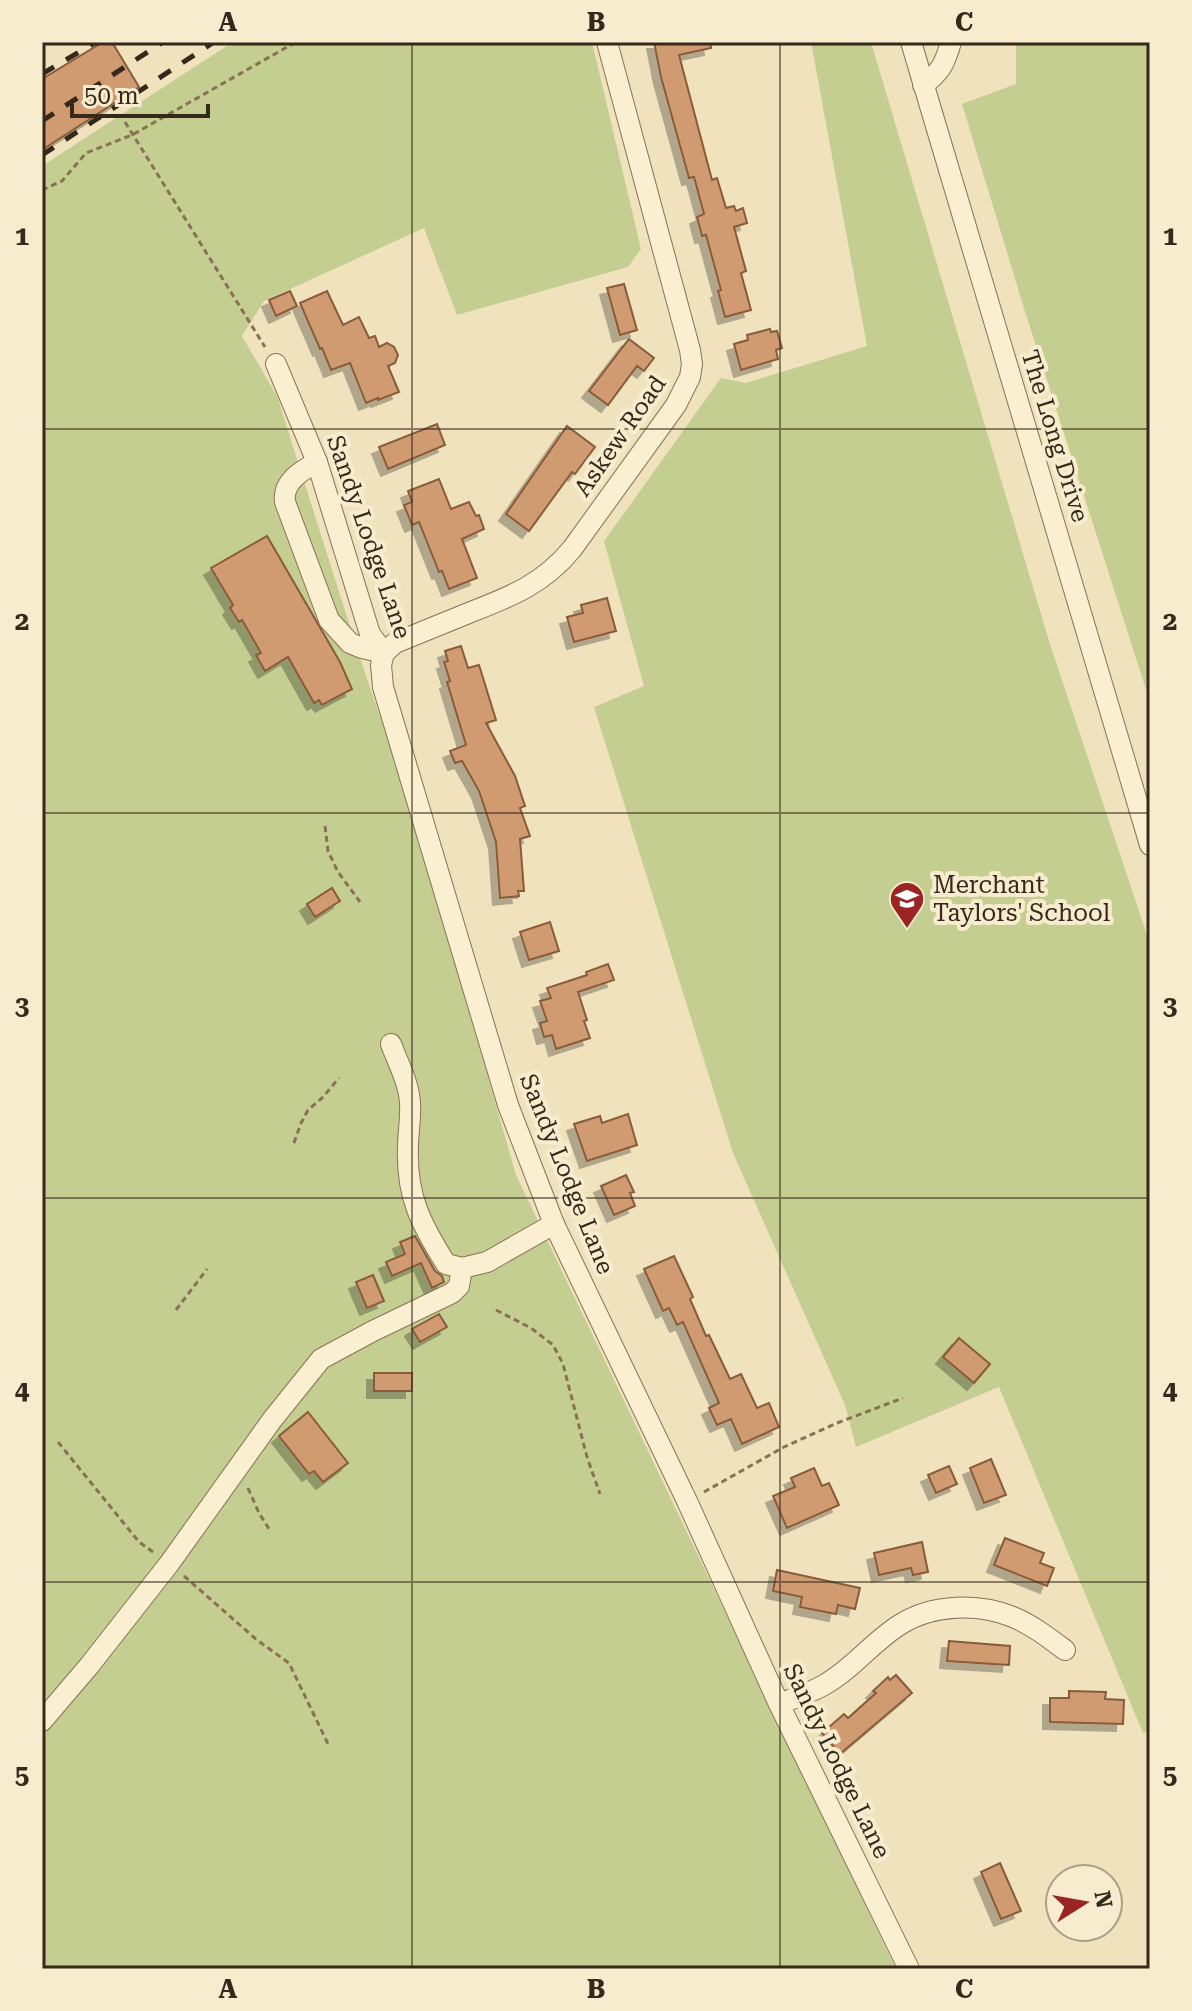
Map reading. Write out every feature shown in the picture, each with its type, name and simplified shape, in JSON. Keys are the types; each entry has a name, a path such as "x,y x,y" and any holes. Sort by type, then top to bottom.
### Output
{"street":[{"name":"Askew Road","path":"384,653 395,643 526,589 560,563 676,405 690,377 692,364 686,331 607,42"},
{"name":"The Long Drive","path":"911,42 1150,845"},
{"path":"923,85 937,75 951,42"},
{"name":"Sandy Lodge Lane","path":"274,361 317,462 370,634 384,653 381,665 383,687 508,1105 554,1224 687,1501 779,1704 909,1969"},
{"path":"317,462 300,471 287,486 285,502 329,620 350,643 384,653"},
{"path":"391,1044 411,1102 407,1148 410,1185 422,1225 446,1264 462,1268 487,1262 554,1224"},
{"path":"42,1721 169,1564 272,1420 321,1359 452,1293 459,1286 462,1268"},
{"path":"779,1704 824,1685 851,1667 901,1624 940,1610 998,1612 1016,1618 1065,1650"}],"path":[{"path":"42,190 62,181 86,153 132,135 296,42"},
{"path":"125,122 274,361"},
{"path":"325,826 328,851 338,872 360,902"},
{"path":"294,1143 308,1110 339,1078"},
{"path":"176,1310 207,1269"},
{"path":"496,1310 531,1328 553,1345 563,1364 600,1494"},
{"path":"687,1501 784,1447 903,1398"},
{"path":"58,1442 139,1542 289,1663 329,1746"},
{"path":"247,1456 249,1492 271,1532"}],"green space":[{"path":"233,42 592,42 641,249 628,267 457,315 424,228 264,301 242,336 277,396 408,799 516,1175 896,1969 42,1969 42,166"},
{"name":"Merchant Taylors' School","path":"811,42 871,42 1049,641 1150,944 1150,1731 1143,1733 999,1387 856,1447 845,1405 733,1153 594,707 644,686 604,541 721,378 746,383 867,346"},
{"path":"1016,42 1150,42 1150,702 962,104 1016,84"}],"building":[{"path":"103,42 112,42 139,87 42,150 42,79"},
{"path":"654,42 710,42 711,48 679,55 712,180 717,178 726,208 734,206 736,211 743,208 747,223 734,227 746,271 741,273 751,310 725,317 706,235 702,236 697,217 704,214 694,177 689,178"},
{"path":"624,284 637,330 620,335 607,288"},
{"path":"290,291 297,306 276,316 269,300"},
{"path":"327,291 343,325 359,317 369,338 375,336 379,347 387,343 394,347 398,355 395,363 388,366 399,392 366,403 350,363 331,370 300,303"},
{"path":"770,329 771,332 777,331 782,348 776,350 778,359 741,370 734,344 748,340 747,335"},
{"path":"629,339 654,358 644,371 637,366 608,405 589,391"},
{"path":"437,424 445,445 388,469 379,447"},
{"path":"567,426 595,447 575,474 572,472 529,531 506,514"},
{"path":"439,479 451,509 469,502 476,516 479,515 484,529 462,539 477,578 449,589 419,522 412,525 404,505 412,502 408,491"},
{"path":"267,536 340,662 352,689 322,705 319,700 314,703 288,657 265,671 256,655 261,653 242,620 239,622 230,608 233,605 211,568"},
{"path":"607,598 616,631 574,642 567,617 583,613 581,605"},
{"path":"461,646 468,668 479,665 496,720 486,723 515,776 525,806 520,808 530,836 520,839 524,891 518,891 519,896 500,898 496,842 479,791 462,761 455,763 450,751 466,745 447,682 450,681 444,662 448,661 445,651"},
{"path":"332,888 340,901 315,917 307,904"},
{"path":"550,922 559,951 529,960 520,932"},
{"path":"608,964 614,980 578,992 590,1038 556,1049 552,1035 544,1037 540,1023 547,1021 540,1001 551,998 547,988 587,975 586,972"},
{"path":"628,1114 637,1145 587,1161 574,1124 600,1116 602,1123"},
{"path":"626,1175 634,1192 630,1193 635,1206 614,1215 601,1186"},
{"path":"415,1236 444,1282 432,1288 421,1263 392,1276 386,1262 405,1254 400,1242"},
{"path":"674,1256 693,1297 690,1299 706,1336 709,1335 730,1379 741,1374 757,1408 769,1403 779,1427 742,1444 731,1419 717,1425 709,1408 719,1403 683,1322 677,1325 669,1308 663,1311 644,1269"},
{"path":"373,1275 384,1301 367,1308 356,1282"},
{"path":"439,1314 447,1327 420,1342 412,1329"},
{"path":"959,1338 990,1364 974,1383 943,1357"},
{"path":"374,1373 412,1373 412,1391 374,1391"},
{"path":"308,1412 348,1463 323,1482 314,1471 309,1474 279,1436"},
{"path":"991,1459 1006,1495 984,1503 970,1468"},
{"path":"949,1466 957,1484 936,1493 928,1475"},
{"path":"814,1468 822,1486 829,1483 839,1505 787,1528 773,1496 795,1487 791,1478"},
{"path":"1005,1538 1044,1553 1040,1563 1054,1568 1047,1586 994,1565"},
{"path":"922,1542 928,1572 913,1575 911,1568 879,1575 874,1553"},
{"path":"777,1570 860,1588 855,1609 838,1605 836,1614 800,1607 802,1597 773,1591"},
{"path":"949,1641 1010,1646 1009,1665 947,1661"},
{"path":"896,1675 912,1693 840,1754 822,1733 844,1714 848,1718 876,1693 873,1691 888,1677 890,1680"},
{"path":"1069,1691 1106,1692 1105,1699 1124,1700 1123,1724 1050,1722 1050,1698 1069,1698"},
{"path":"1000,1863 1021,1911 1001,1919 981,1872"}],"railway":[{"path":"42,74 96,42"},
{"path":"42,121 163,42"},
{"path":"42,155 214,42"}],"place":[{"name":"Merchant Taylors' School","path":"907,930"}]}
